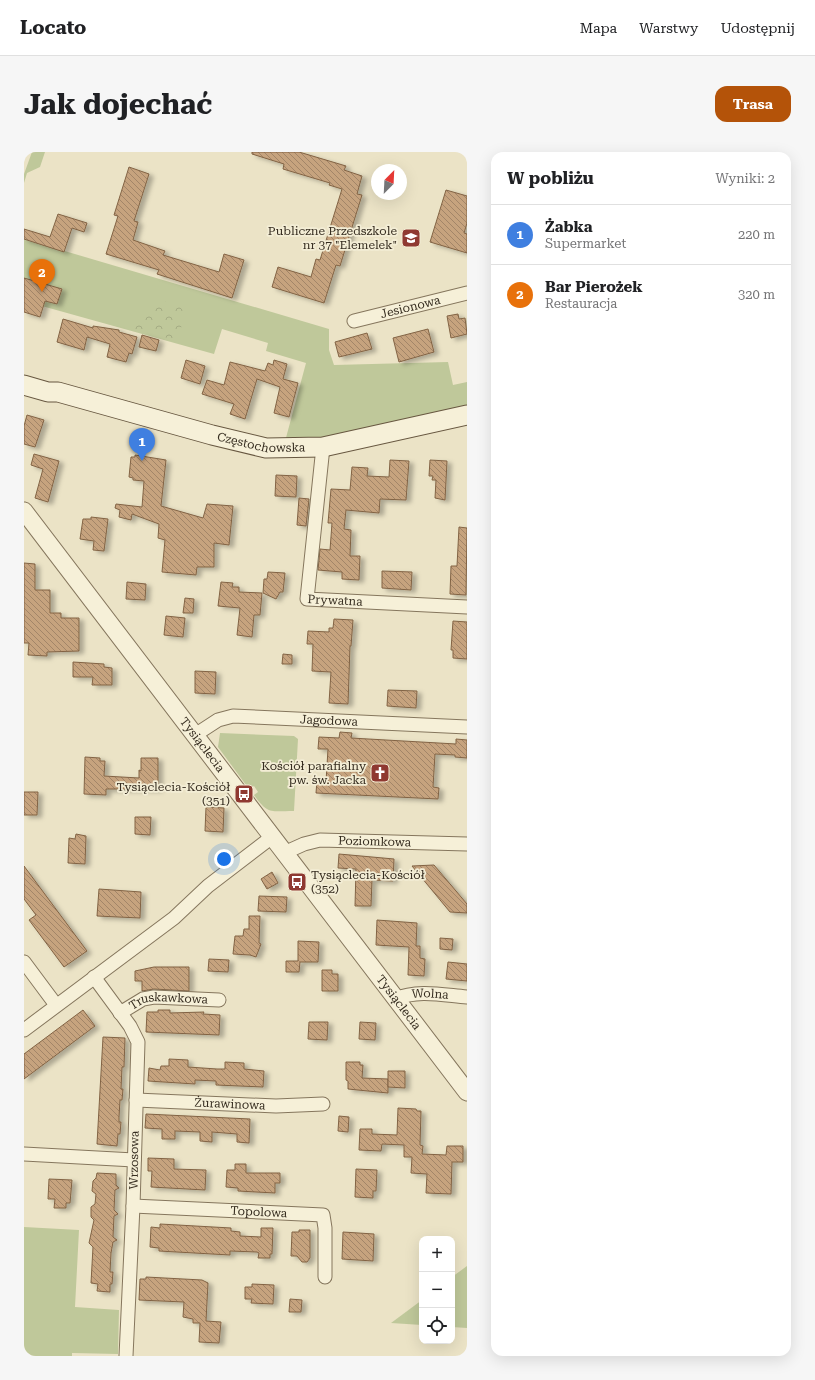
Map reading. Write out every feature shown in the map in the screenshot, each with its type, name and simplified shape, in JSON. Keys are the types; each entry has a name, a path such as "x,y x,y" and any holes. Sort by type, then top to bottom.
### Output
{"main road":[{"name":"Częstochowska","path":"24,376 49,385 58,392"},
{"name":"Częstochowska","path":"24,385 48,392 58,392 212,435 266,448 323,447 467,415"}],"street":[{"name":"Jesionowa","path":"354,321 467,293"},
{"name":"Prywatna","path":"323,447 307,599 467,607"},
{"name":"Tysiąclecia","path":"24,511 467,1092"},
{"name":"Jagodowa","path":"195,735 218,720 233,716 467,727"},
{"path":"24,1030 174,918 208,886 272,837"},
{"name":"Poziomkowa","path":"284,853 304,844 320,840 467,844"},
{"path":"24,962 56,1005"},
{"name":"Wrzosowa","path":"94,978 130,1026 138,1042 133,1206 126,1356"},
{"name":"Wolna","path":"395,999 407,994 417,993 467,997"},
{"name":"Truskawkowa","path":"120,1013 143,999 154,997 219,1000"},
{"name":"Żurawinowa","path":"136,1100 276,1106 323,1104"},
{"path":"24,1154 134,1160"},
{"name":"Topolowa","path":"133,1206 323,1215 325,1228 325,1277"}],"green space":[{"path":"32,152 45,152 40,167 27,173 24,183 24,174"},
{"path":"24,239 329,329 329,350 334,365 448,362 453,385 467,382 467,415 283,449 306,363 266,351 268,343 222,329 214,354 24,301"},
{"path":"160,300 179,306 185,313 180,331 176,337 172,339 130,329 122,325 140,321"},
{"path":"220,733 294,736 298,739 294,811 275,811 267,809 263,806 254,795 258,792 254,786 249,789 218,747"},
{"path":"24,1227 79,1230 75,1307 119,1310 118,1354 72,1353 72,1356 24,1356"},
{"path":"467,1266 467,1328 455,1327 455,1275"},
{"path":"419,1302 419,1325 391,1323"}],"building":[{"path":"252,152 299,152 346,166 344,170 362,176 357,194 362,195 340,266 336,265 324,303 272,287 278,267 311,277 316,259 320,260 342,189 329,185 330,183 283,169 284,164 252,154"},
{"path":"129,167 149,174 134,221 138,222 133,240 165,251 163,255 219,272 224,254 244,260 232,298 157,274 159,270 106,254 118,216 114,215"},
{"path":"446,190 467,196 467,223 464,233 467,234 467,253 430,242"},
{"path":"58,214 87,223 84,232 72,228 64,252 24,239 24,229 50,237"},
{"path":"24,278 62,289 57,304 45,301 40,317 24,312"},
{"path":"458,314 459,319 465,318 467,334 451,338 447,316"},
{"path":"63,319 93,328 93,326 119,330 119,332 137,337 132,354 129,353 126,362 107,357 110,344 87,337 84,350 57,342"},
{"path":"428,329 434,352 399,362 393,338"},
{"path":"367,333 372,349 339,357 335,342"},
{"path":"142,335 159,340 156,351 139,347"},
{"path":"186,360 205,366 200,384 181,378"},
{"path":"274,360 287,364 283,379 298,383 289,417 274,413 280,387 257,379 245,419 230,414 234,404 202,394 207,380 224,385 230,362 265,371 268,363 273,365"},
{"path":"27,415 44,420 35,447 24,444 24,426"},
{"path":"34,454 59,461 48,502 35,498 43,469 31,465"},
{"path":"135,455 166,460 161,506 203,518 207,504 233,506 229,545 214,543 214,567 197,567 196,575 162,572 165,540 158,538 159,524 132,514 131,520 119,517 120,510 115,508 116,504 142,507 144,481 133,480 133,478 129,477 131,457 135,457"},
{"path":"390,460 409,461 406,500 380,499 379,513 346,510 344,529 351,530 350,556 360,556 359,580 342,579 342,572 318,570 320,549 330,550 332,523 328,523 331,489 350,490 352,467 368,468 367,476 389,477"},
{"path":"430,460 447,461 445,500 435,498 436,480 432,480 433,476 429,476"},
{"path":"276,475 297,476 296,497 275,496"},
{"path":"299,498 309,499 306,526 297,525"},
{"path":"91,517 108,519 104,551 93,550 94,541 80,539 83,519 91,519"},
{"path":"459,527 467,528 466,595 450,594 451,566 457,566"},
{"path":"24,563 35,564 35,590 50,590 50,613 61,613 61,618 79,618 79,651 47,652 47,656 28,655 29,643 24,643"},
{"path":"382,571 412,572 411,590 382,588"},
{"path":"268,572 285,573 283,592 280,592 276,599 263,593 264,579 267,579"},
{"path":"127,582 146,584 145,600 126,599"},
{"path":"221,582 233,583 232,587 239,587 239,592 262,593 260,615 254,615 252,637 237,635 240,608 218,606"},
{"path":"185,598 194,599 193,613 183,613"},
{"path":"166,616 185,618 183,637 164,635"},
{"path":"334,619 353,620 350,646 348,704 329,703 331,672 312,671 313,644 307,644 308,631 329,632 329,628 333,628"},
{"path":"453,621 467,622 467,659 453,658 453,650 451,650"},
{"path":"283,654 292,655 292,664 282,664"},
{"path":"73,662 104,664 104,667 112,668 112,685 92,685 93,677 73,677"},
{"path":"195,671 216,672 215,694 195,693"},
{"path":"388,690 417,691 416,708 387,706"},
{"name":"Kościół parafialny pw. św. Jacka","path":"340,732 352,733 351,738 456,744 456,739 467,740 467,758 455,757 455,755 435,754 433,787 439,788 438,799 316,793 317,781 326,782 328,749 318,749 319,737 339,738"},
{"path":"85,757 100,758 100,761 105,761 104,776 139,778 139,770 141,771 141,758 158,758 158,789 106,789 106,795 84,794"},
{"path":"24,792 38,792 37,815 24,815"},
{"path":"206,807 224,808 223,832 205,831"},
{"path":"135,817 151,817 150,835 135,834"},
{"path":"76,834 86,836 85,864 68,863 69,838 75,839"},
{"path":"339,854 394,859 393,881 372,880 371,906 355,906 356,869 338,868"},
{"path":"434,865 467,904 467,913 450,912 412,866"},
{"path":"24,866 87,951 64,967 29,920 36,915 24,899"},
{"path":"272,872 278,883 267,889 261,879"},
{"path":"99,889 141,892 140,918 97,916"},
{"path":"259,896 287,897 286,912 258,911"},
{"path":"249,916 260,916 259,943 261,944 256,957 250,955 233,954 235,936 243,936 244,929 249,929"},
{"path":"377,920 417,923 416,946 420,946 420,958 425,959 424,976 408,975 409,947 376,945"},
{"path":"440,938 453,939 452,950 440,949"},
{"path":"298,941 319,942 318,962 300,962 299,972 286,972 286,961 298,961"},
{"path":"209,959 229,960 228,972 208,971"},
{"path":"448,962 467,964 467,981 446,979"},
{"path":"154,967 189,967 189,991 154,989 142,991 142,981 135,981 135,971"},
{"path":"322,970 332,970 332,974 338,974 338,991 322,991"},
{"path":"83,1010 95,1026 24,1079 24,1054"},
{"path":"158,1010 170,1010 170,1013 204,1012 203,1014 220,1015 219,1035 146,1032 147,1012 158,1012"},
{"path":"309,1022 328,1022 327,1040 308,1039"},
{"path":"360,1022 376,1023 375,1040 359,1039"},
{"path":"103,1037 125,1038 124,1067 122,1067 121,1089 123,1089 122,1100 120,1100 119,1117 119,1122 121,1122 117,1146 97,1144"},
{"path":"169,1059 188,1060 188,1067 217,1069 225,1069 225,1062 244,1063 244,1069 264,1071 263,1087 216,1085 216,1081 195,1080 195,1084 148,1081 149,1068 160,1070 161,1066 169,1066"},
{"path":"346,1062 360,1062 360,1065 363,1065 362,1078 388,1079 388,1093 348,1089 348,1081 346,1080"},
{"path":"388,1071 405,1071 405,1088 388,1087"},
{"path":"398,1108 416,1109 417,1111 421,1111 420,1145 423,1146 422,1154 446,1155 447,1146 463,1146 463,1162 452,1162 451,1194 426,1193 427,1174 411,1173 412,1157 404,1157 404,1145 382,1144 381,1151 359,1150 360,1129 372,1129 372,1134 397,1135"},
{"path":"146,1114 250,1119 249,1143 237,1142 237,1134 212,1132 212,1142 200,1141 200,1132 175,1131 175,1139 162,1139 162,1129 145,1128"},
{"path":"339,1116 349,1117 348,1132 338,1131"},
{"path":"148,1158 174,1159 174,1169 206,1170 205,1190 151,1187 152,1171 148,1171"},
{"path":"235,1164 246,1164 246,1173 280,1173 280,1183 275,1183 275,1193 238,1191 238,1188 226,1187 227,1170 235,1170"},
{"path":"356,1169 377,1170 376,1191 373,1191 373,1198 355,1197"},
{"path":"97,1173 116,1174 116,1185 119,1188 115,1190 114,1210 118,1214 114,1216 113,1237 117,1240 113,1242 111,1253 110,1272 113,1272 110,1292 97,1291 98,1284 91,1283 93,1247 89,1243 94,1220 91,1217 91,1207 95,1204 96,1194 92,1191 93,1181 96,1178"},
{"path":"49,1179 72,1180 70,1203 66,1203 66,1208 54,1208 55,1199 48,1199"},
{"path":"160,1224 231,1228 231,1231 240,1232 240,1236 261,1237 261,1228 273,1228 272,1254 270,1254 270,1258 258,1258 259,1253 257,1252 230,1251 230,1255 159,1251 159,1248 150,1247 151,1227 160,1228"},
{"path":"299,1230 310,1230 310,1258 307,1262 302,1262 297,1256 291,1256 292,1232 299,1232"},
{"path":"343,1232 374,1234 373,1261 342,1259"},
{"path":"146,1277 202,1280 208,1283 206,1321 221,1322 219,1343 199,1342 200,1323 193,1323 193,1319 183,1317 184,1302 139,1300 140,1279 146,1279"},
{"path":"252,1284 274,1285 273,1304 251,1303 252,1299 245,1299 245,1287 252,1287"},
{"path":"290,1299 302,1300 301,1312 289,1312"}],"place":[{"name":"Publiczne Przedszkole nr 37 \"Elemelek\"","path":"411,238"},
{"name":"Bar Pierożek","path":"42,292"},
{"name":"Żabka","path":"142,461"},
{"name":"Kościół parafialny pw. św. Jacka","path":"380,773"},
{"name":"Tysiąclecia-Kościół (351)","path":"244,794"},
{"name":"Tysiąclecia-Kościół (352)","path":"297,882"}]}
